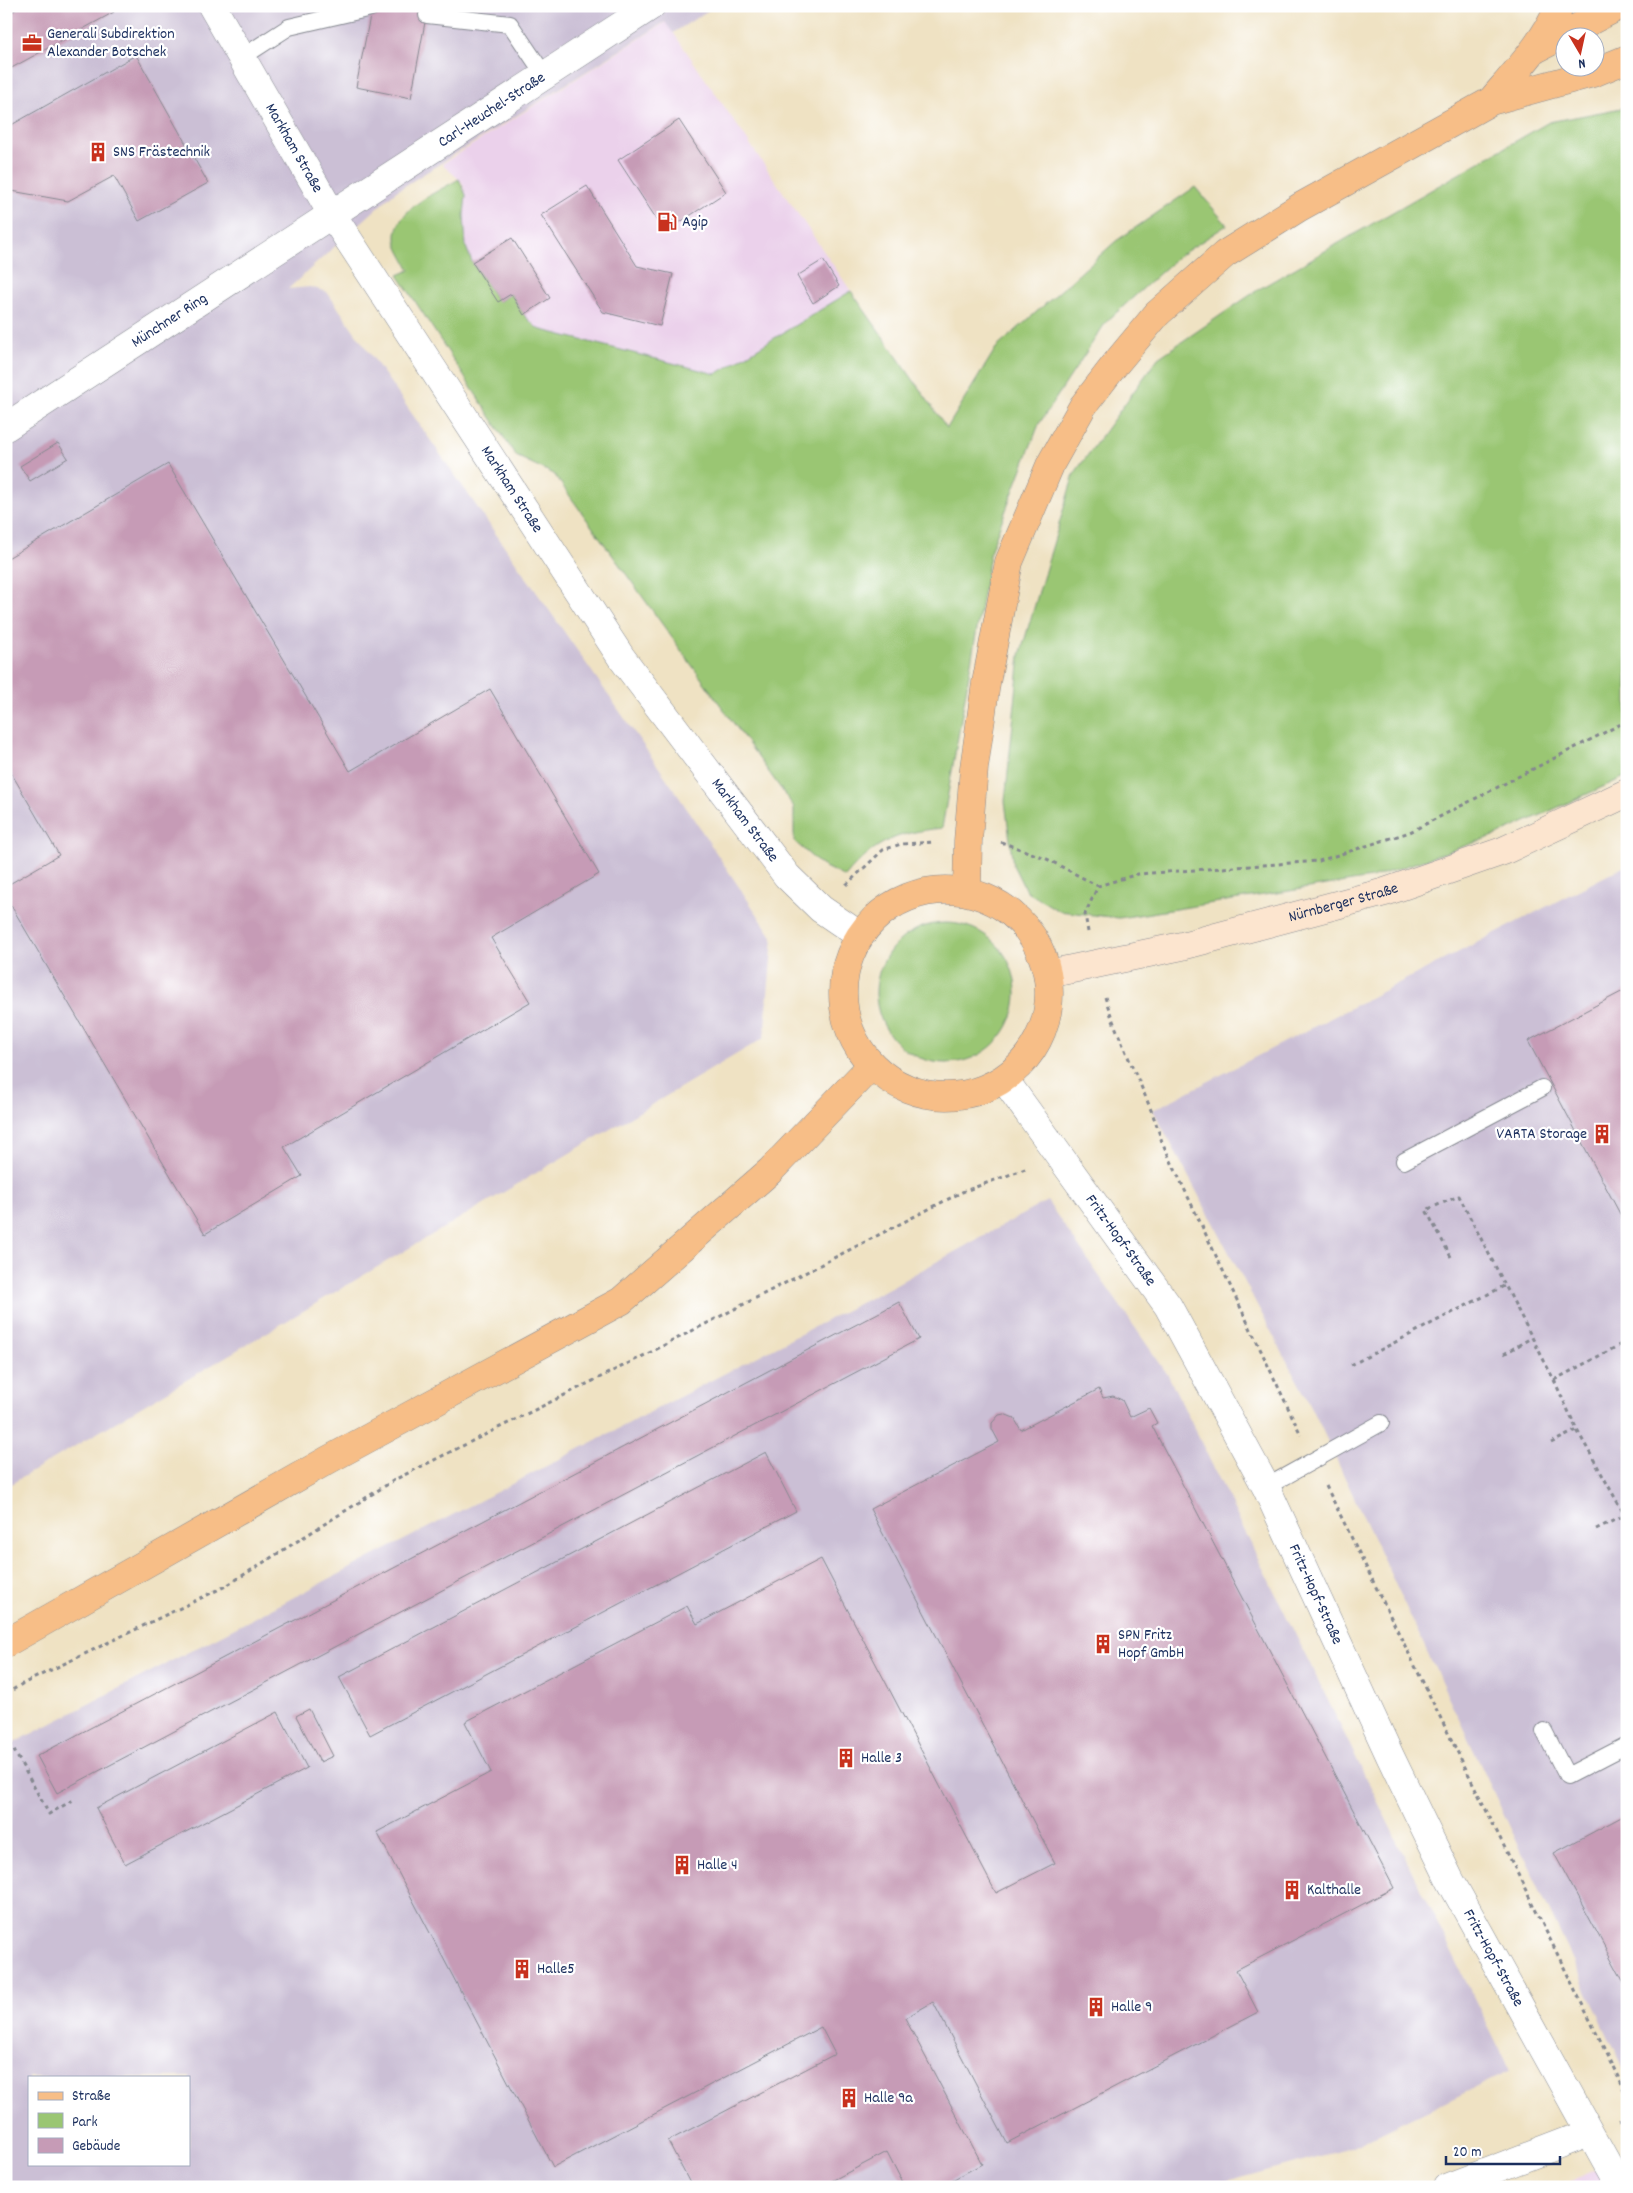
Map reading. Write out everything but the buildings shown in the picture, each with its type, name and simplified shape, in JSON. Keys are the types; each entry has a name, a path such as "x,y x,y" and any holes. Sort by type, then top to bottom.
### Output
{"main road":[{"path":"1491,101 1531,52 1556,15 1559,6"},
{"path":"1531,52 1619,6"},
{"path":"967,892 968,841 974,768 986,683 1009,562 1051,463 1083,406 1116,362 1157,314 1225,254 1300,207 1491,101 1593,73 1627,59"},
{"name":"Nürnberger Straße","path":"1048,974 1182,946 1385,892 1502,851 1627,793"},
{"path":"936,890 967,892 996,902 1020,920 1038,945 1048,974 1049,1004 1042,1033 1026,1059 1004,1079 971,1094 934,1096 900,1086 871,1066 851,1036 842,1003 845,967 859,935 880,912 907,897 936,890"},
{"path":"6,1642 328,1460 621,1301 770,1171 871,1066"}],"street":[{"name":"Markham Straße","path":"212,6 240,58 333,216 621,657 787,876 821,908 859,935"},
{"name":"Carl-Heuchel-Straße","path":"333,216 545,76 642,9"},
{"name":"Münchner Ring","path":"6,427 333,216"},
{"name":"Fritz-Hopf-Straße","path":"1004,1079 1168,1306 1266,1487 1390,1756 1450,1880 1620,2187"},
{"path":"1448,2187 1589,2133"}],"lane":[{"path":"240,58 289,27 371,8"},
{"path":"427,15 510,24 545,76"},
{"path":"1404,1161 1542,1088"},
{"path":"1266,1487 1381,1423"},
{"path":"1544,1731 1567,1776 1627,1745"}],"path":[{"path":"1627,721 1410,832 1319,861 1138,874 1098,886 1085,914 1094,963 1115,1029 1153,1110 1162,1142 1314,1462 1627,2095"},
{"path":"6,1694 22,1684 226,1586 396,1479 657,1349 962,1192 1059,1156"},
{"path":"1451,1256 1426,1210 1459,1196 1554,1380 1577,1430 1626,1517 1596,1528"},
{"path":"1351,1365 1504,1286"},
{"path":"1504,1354 1531,1338"},
{"path":"1554,1380 1627,1341"},
{"path":"1551,1443 1577,1430"},
{"path":"6,1736 49,1814 74,1800"}],"shaded area":[{"path":"6,6 715,6 673,33 665,22 395,192 288,289 310,287 327,292 671,785 773,938 764,1038 6,1487"},
{"path":"666,22 851,291 716,374 538,329 524,315 498,302 472,262 466,247 464,215 466,195 462,182 442,164"},
{"path":"1627,865 1627,2075 1312,1408 1153,1110"},
{"path":"1047,1201 1168,1375 1510,2071 1350,2148 1207,2187 6,2187 6,1747 889,1288"},
{"path":"1627,2158 1627,2187 1557,2187 1560,2186"}],"green space":[{"path":"1627,107 1627,776 1497,835 1371,878 1119,918 1059,911 1026,891 1013,865 1005,801 1020,655 1074,474 1158,358 1259,289 1549,122"},
{"path":"459,179 466,195 464,215 466,247 472,262 498,302 511,294 524,315 538,329 716,374 851,291 947,428 996,348 1116,241 1195,187 1227,225 1179,256 1106,322 1039,424 991,549 942,828 899,836 888,841 866,855 845,877 821,865 794,841 794,807 554,474 516,456 398,275 410,270 397,245 396,233 400,222 416,205"},
{"path":"946,923 973,929 985,935 995,944 1004,954 1010,966 1016,993 1010,1020 1004,1032 995,1042 985,1051 973,1057 946,1063 919,1057 907,1051 897,1042 888,1032 882,1020 876,993 882,966 888,954 897,944 907,935 919,929"}],"place":[{"name":"Generali Subdirektion Alexander Botschek","path":"32,43"},
{"name":"SNS Frästechnik","path":"98,152"},
{"name":"Agip","path":"667,222"},
{"name":"VARTA Storage","path":"1602,1134"},
{"name":"SPN Fritz Hopf GmbH","path":"1103,1644"},
{"name":"Halle 3","path":"846,1758"},
{"name":"Halle 4","path":"682,1865"},
{"name":"Kalthalle","path":"1292,1890"},
{"name":"Halle5","path":"522,1969"},
{"name":"Halle 9","path":"1096,2007"},
{"name":"Halle 9a","path":"849,2098"}]}
